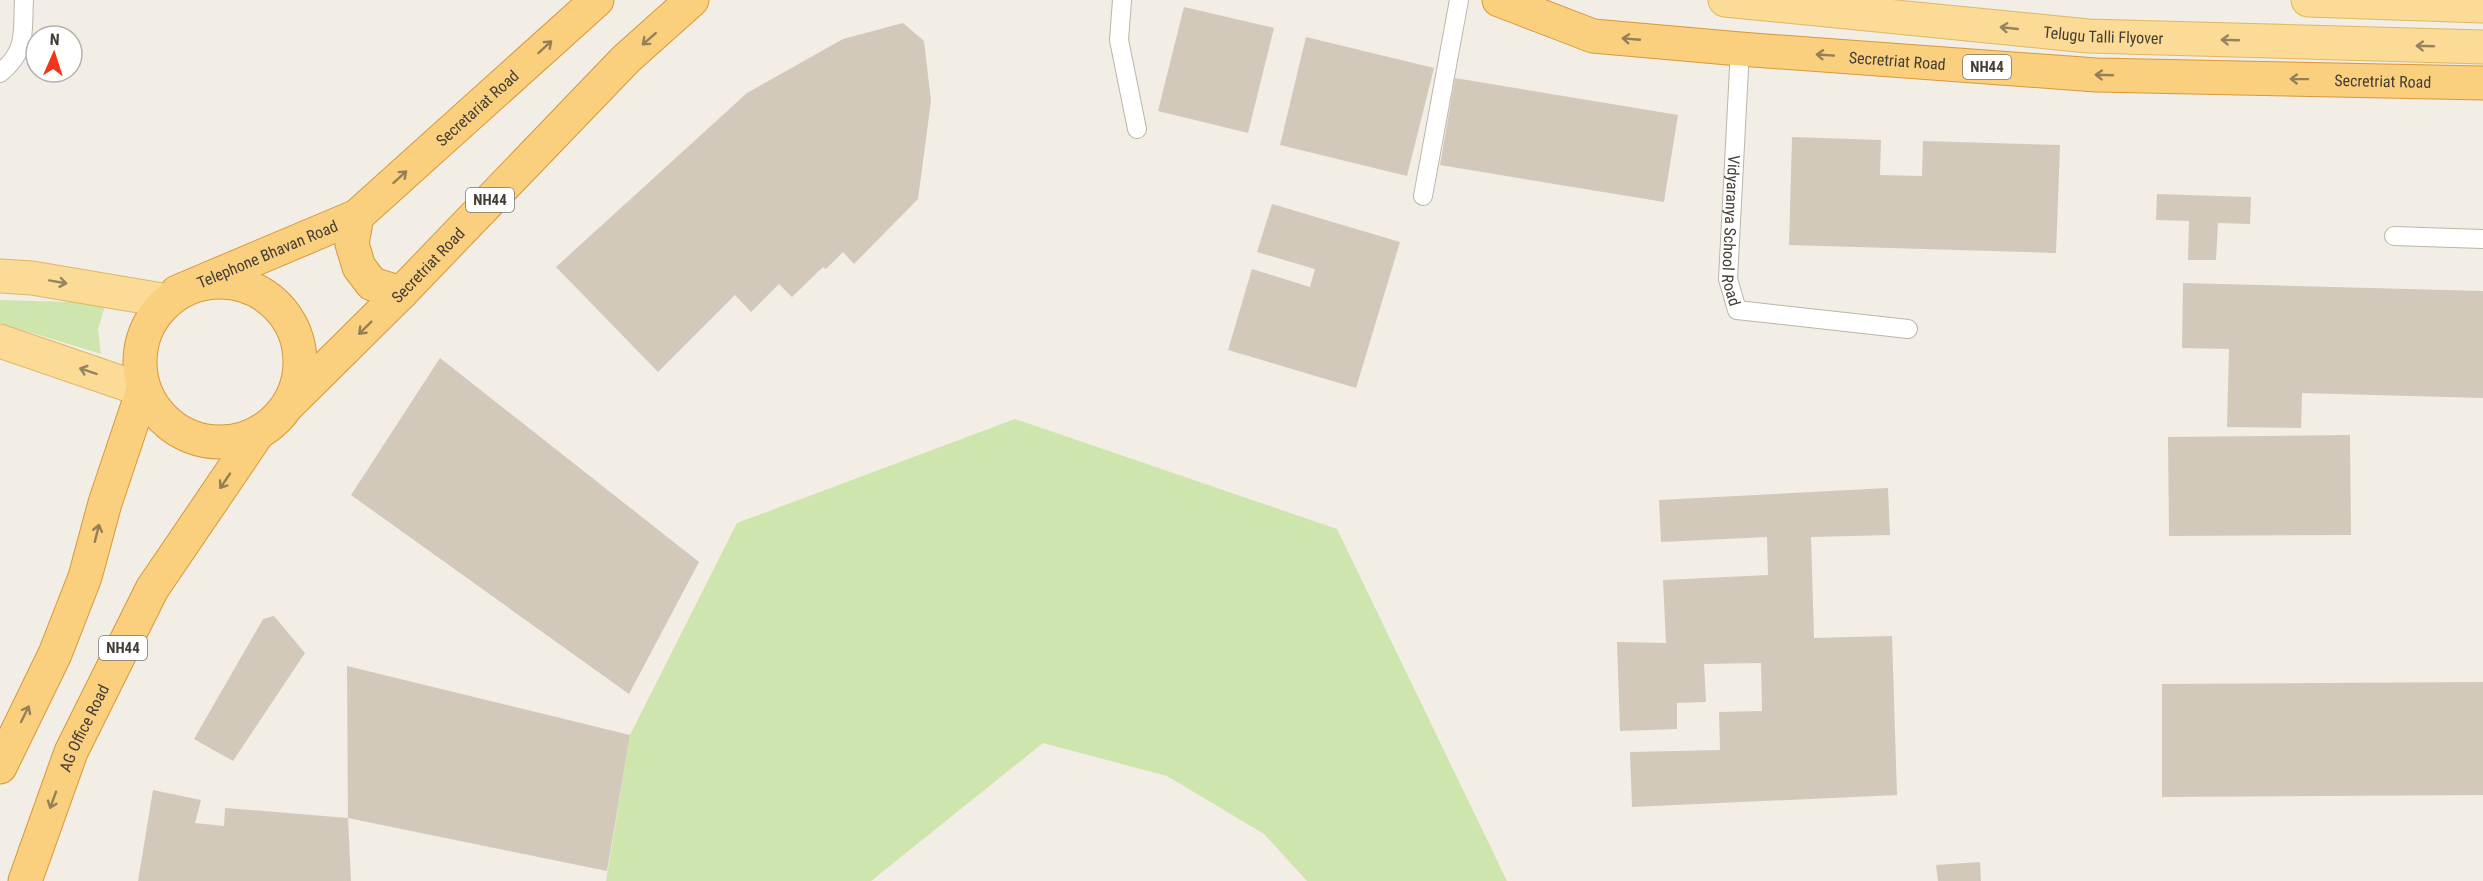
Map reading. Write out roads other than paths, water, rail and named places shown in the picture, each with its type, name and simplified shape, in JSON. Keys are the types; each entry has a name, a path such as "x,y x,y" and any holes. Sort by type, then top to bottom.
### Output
{"highway":[{"name":"Secretariat Road","path":"357,216 597,0"},
{"name":"Secretriat Road","path":"290,403 401,293 626,59 692,0"},
{"name":"Secretriat Road","path":"1499,0 1593,36 1740,49 2096,75 2483,83"},
{"path":"357,216 352,244 359,267 372,284 401,293"},
{"name":"Telephone Bhavan Road","path":"172,297 357,216"},
{"name":"NH44","path":"205,284 245,285 270,298 288,319 300,349 299,377 290,403 280,416 258,433 232,442 206,441 180,432 158,413 143,390 139,359 143,336 172,297 205,284"},
{"name":"NH44","path":"0,767 55,654 85,578 105,503 143,390"},
{"name":"AG Office Road","path":"25,881 71,752 152,589 258,433"}],"main road":[{"name":"Telugu Talli Flyover","path":"1725,0 2088,36 2483,47"},
{"path":"2308,0 2483,6"},
{"path":"0,276 32,278 172,297"},
{"path":"0,341 143,390"}],"lane":[{"path":"0,73 15,61 21,46 24,0"},
{"path":"1122,0 1119,40 1137,129"},
{"path":"1423,196 1459,0"},
{"name":"Vidyaranya School Road","path":"1740,49 1728,279 1737,310 1908,329"},
{"path":"2394,236 2483,239"}]}
